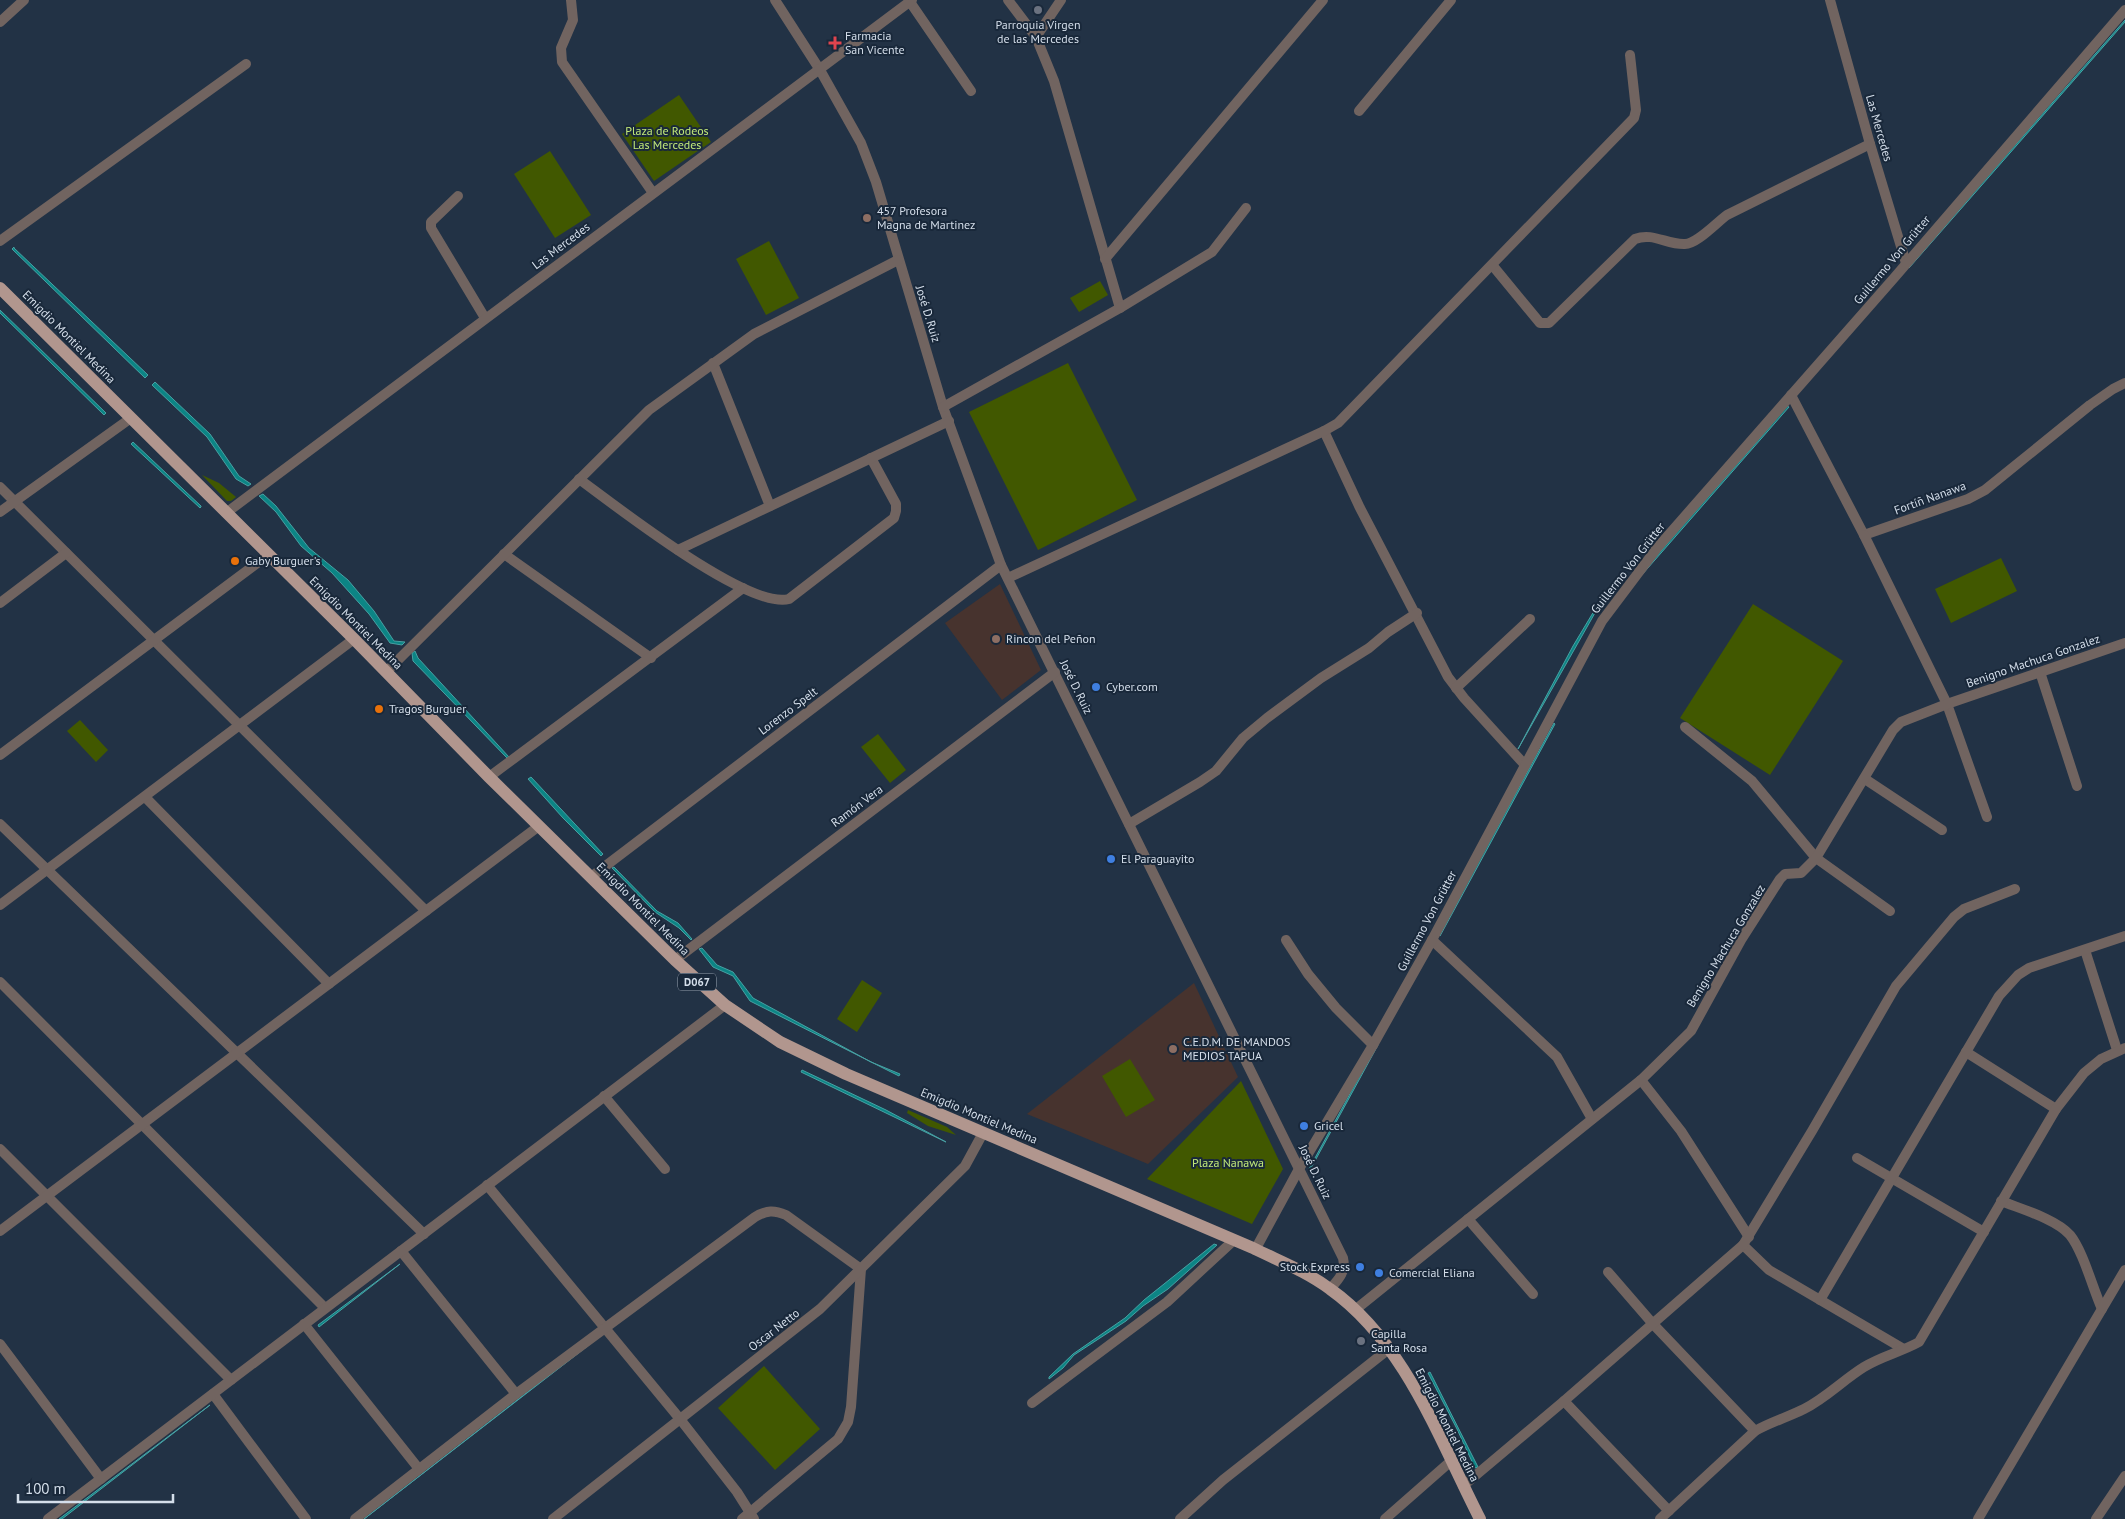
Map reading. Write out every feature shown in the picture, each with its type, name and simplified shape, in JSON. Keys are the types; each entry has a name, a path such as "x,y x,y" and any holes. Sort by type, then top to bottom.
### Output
{"main road":[{"name":"Emigdio Montiel Medina","path":"0,288 489,777 674,960 724,1005 795,1050 846,1074 1234,1240 1308,1274 1356,1310 1390,1348 1407,1377 1480,1519"}],"street":[{"path":"0,22 24,0"},
{"path":"571,0 574,20 561,48 562,62 653,193"},
{"name":"José D. Ruiz","path":"775,0 820,70 861,143 876,182 943,407 1001,565 1055,672 1150,871 1231,1028 1342,1258 1344,1266 1342,1274 1330,1289"},
{"path":"1008,0 1036,37 1054,80 1120,308"},
{"path":"1036,37 1061,0"},
{"path":"1105,259 1323,0"},
{"path":"1359,111 1451,0"},
{"name":"Las Mercedes","path":"1830,0 1870,144 1906,263"},
{"path":"911,1 971,91"},
{"name":"Las Mercedes","path":"226,513 911,1"},
{"name":"Guillermo Von Grütter","path":"1255,1250 1299,1169 1373,1045 1432,940 1602,620 1658,548 2125,10"},
{"path":"1008,578 1338,423 1493,266 1634,118 1636,110 1630,55"},
{"path":"0,241 246,64"},
{"path":"1493,266 1540,323 1549,323 1635,239 1648,236 1685,244 1697,240 1713,224 1727,215 1870,144"},
{"path":"458,196 435,216 431,222 432,228 485,318"},
{"path":"943,407 1120,308 1212,252 1246,208"},
{"path":"386,672 649,410 754,334 898,260"},
{"path":"713,363 770,506"},
{"name":"Fortíñ Nanawa","path":"1864,535 1968,499 1985,490 2090,406 2113,389 2125,383"},
{"path":"1791,395 1864,535 1947,704 1987,817"},
{"path":"0,512 131,418"},
{"path":"678,550 948,420"},
{"path":"1324,431 1360,508 1448,676 1456,688 1525,765"},
{"path":"579,479 678,550 743,588 782,601 789,599 894,518 896,504 871,458"},
{"path":"0,487 426,911"},
{"path":"0,603 66,553"},
{"path":"504,554 651,658"},
{"path":"0,755 268,555"},
{"name":"Lorenzo Spelt","path":"591,877 1001,565"},
{"path":"489,777 743,588"},
{"path":"1129,824 1200,782 1216,770 1243,738 1267,718 1321,678 1369,648 1388,632 1417,614"},
{"path":"1456,688 1530,619"},
{"path":"0,905 354,640"},
{"name":"Benigno Machuca Gonzalez","path":"1356,1310 1641,1080 1691,1031 1741,940 1782,876 1788,873 1801,873 1816,858 1893,730 1900,722 2125,643"},
{"name":"Ramón Vera","path":"674,960 1055,672"},
{"path":"2040,672 2077,786"},
{"path":"1686,728 1752,781 1816,858 1890,911"},
{"path":"1865,779 1942,830"},
{"path":"145,797 329,984"},
{"path":"0,824 424,1234"},
{"path":"0,1231 540,826"},
{"path":"1463,1486 1653,1324 1746,1241 1896,986 1954,917 1964,909 2015,889"},
{"path":"1820,1300 1999,996 2018,975 2037,965 2125,936"},
{"path":"1286,940 1308,974 1336,1008 1373,1045"},
{"path":"1432,940 1557,1057 1592,1119"},
{"path":"1660,1519 1755,1431 1824,1398 1862,1368 1902,1348 1919,1342 1924,1336 2056,1109 2084,1073 2101,1059 2121,1049 2085,950"},
{"path":"0,982 326,1308"},
{"path":"48,1519 724,1005"},
{"path":"1966,1052 2056,1109"},
{"path":"1641,1080 1681,1131 1746,1241 1769,1270 1902,1348"},
{"path":"604,1096 665,1170"},
{"name":"Oscar Netto","path":"552,1519 820,1310 965,1166 983,1133"},
{"path":"0,1148 231,1380"},
{"path":"1857,1158 1984,1232"},
{"path":"355,1519 516,1394 607,1328 766,1211 786,1215 861,1269 851,1407 848,1422 838,1439 749,1517 737,1492 680,1419 607,1328 487,1186"},
{"path":"2001,1201 2054,1223 2070,1235 2102,1309"},
{"path":"1468,1219 1532,1294"},
{"path":"1032,1403 1166,1302 1234,1240"},
{"path":"401,1251 516,1394"},
{"path":"1978,1519 2125,1270"},
{"path":"1608,1272 1653,1324 1755,1431"},
{"path":"304,1324 419,1469"},
{"path":"0,1344 100,1479"},
{"path":"1180,1519 1223,1480 1390,1348"},
{"path":"213,1394 306,1519"},
{"path":"1564,1401 1669,1511"},
{"path":"1385,1519 1451,1461"},
{"path":"2096,1519 2125,1476"}],"shaded area":[{"path":"2125,20 2125,22 1909,268 1908,267"},
{"path":"14,247 148,375 145,378 12,249"},
{"path":"0,310 106,413 104,415 0,313"},
{"path":"155,382 210,434 239,476 251,484 248,486 236,479 207,437 152,385"},
{"path":"1787,406 1789,407 1633,585 1671,539"},
{"path":"133,442 201,506 201,507 131,444"},
{"path":"263,494 276,506 309,548 348,580 374,611 394,641 405,642 402,645 390,643 369,614 332,573 301,546 276,512 259,496"},
{"path":"1000,584 1041,670 1002,700 945,623"},
{"path":"1604,597 1518,749 1573,646"},
{"path":"415,651 418,658 509,757 507,758 413,661 412,653"},
{"path":"1555,724 1440,936 1439,934"},
{"path":"531,777 603,854 601,856 528,779"},
{"path":"614,867 657,911 678,923 692,939 655,912 612,868"},
{"path":"702,948 717,965 733,972 753,998 869,1061 750,1001 733,976 713,967 699,949"},
{"path":"1194,983 1238,1077 1148,1164 1027,1114"},
{"path":"1378,1045 1310,1170 1309,1169"},
{"path":"872,1062 900,1074 899,1076"},
{"path":"802,1070 886,1110 946,1142 801,1072"},
{"path":"1214,1244 1217,1245 1168,1289 1143,1306 1126,1321 1074,1355 1063,1368 1049,1379 1073,1354 1125,1318 1144,1300"},
{"path":"400,1264 319,1327 318,1325"},
{"path":"588,1345 589,1345 364,1519"},
{"path":"1430,1372 1478,1467 1475,1468 1428,1373"},
{"path":"210,1405 62,1519 59,1519"}],"green space":[{"name":"Plaza de Rodeos Las Mercedes","path":"679,95 711,142 654,181 622,134"},
{"path":"550,151 591,215 555,238 514,174"},
{"path":"769,241 799,298 766,315 736,259"},
{"path":"1100,281 1108,295 1079,312 1070,298"},
{"path":"1068,363 1137,500 1038,550 969,412"},
{"path":"202,475 219,483 236,497 231,501 227,501"},
{"path":"2001,558 2017,591 1951,623 1935,589"},
{"path":"1753,604 1843,661 1770,775 1680,718"},
{"path":"80,720 108,750 96,762 67,731"},
{"path":"878,734 906,770 890,783 861,747"},
{"path":"862,980 882,993 857,1032 837,1019"},
{"path":"1130,1059 1155,1100 1126,1117 1102,1076"},
{"name":"Plaza Nanawa","path":"1241,1081 1283,1169 1252,1224 1147,1179"},
{"path":"908,1110 947,1127 956,1135 928,1126 907,1113"},
{"path":"764,1366 820,1429 775,1470 718,1408"}],"place":[{"name":"Parroquia Virgen de las Mercedes","path":"1038,10"},
{"name":"Farmacia San Vicente","path":"835,43"},
{"name":"457 Profesora Magna de Martinez","path":"867,218"},
{"name":"Gaby Burguer's","path":"235,561"},
{"name":"Rincon del Peñon","path":"996,639"},
{"name":"Cyber.com","path":"1096,687"},
{"name":"Tragos Burguer","path":"379,709"},
{"name":"El Paraguayito","path":"1111,859"},
{"name":"C.E.D.M. DE MANDOS MEDIOS TAPUA","path":"1173,1049"},
{"name":"Gricel","path":"1304,1126"},
{"name":"Stock Express","path":"1360,1267"},
{"name":"Comercial Eliana","path":"1379,1273"},
{"name":"Capilla Santa Rosa","path":"1361,1341"}]}
